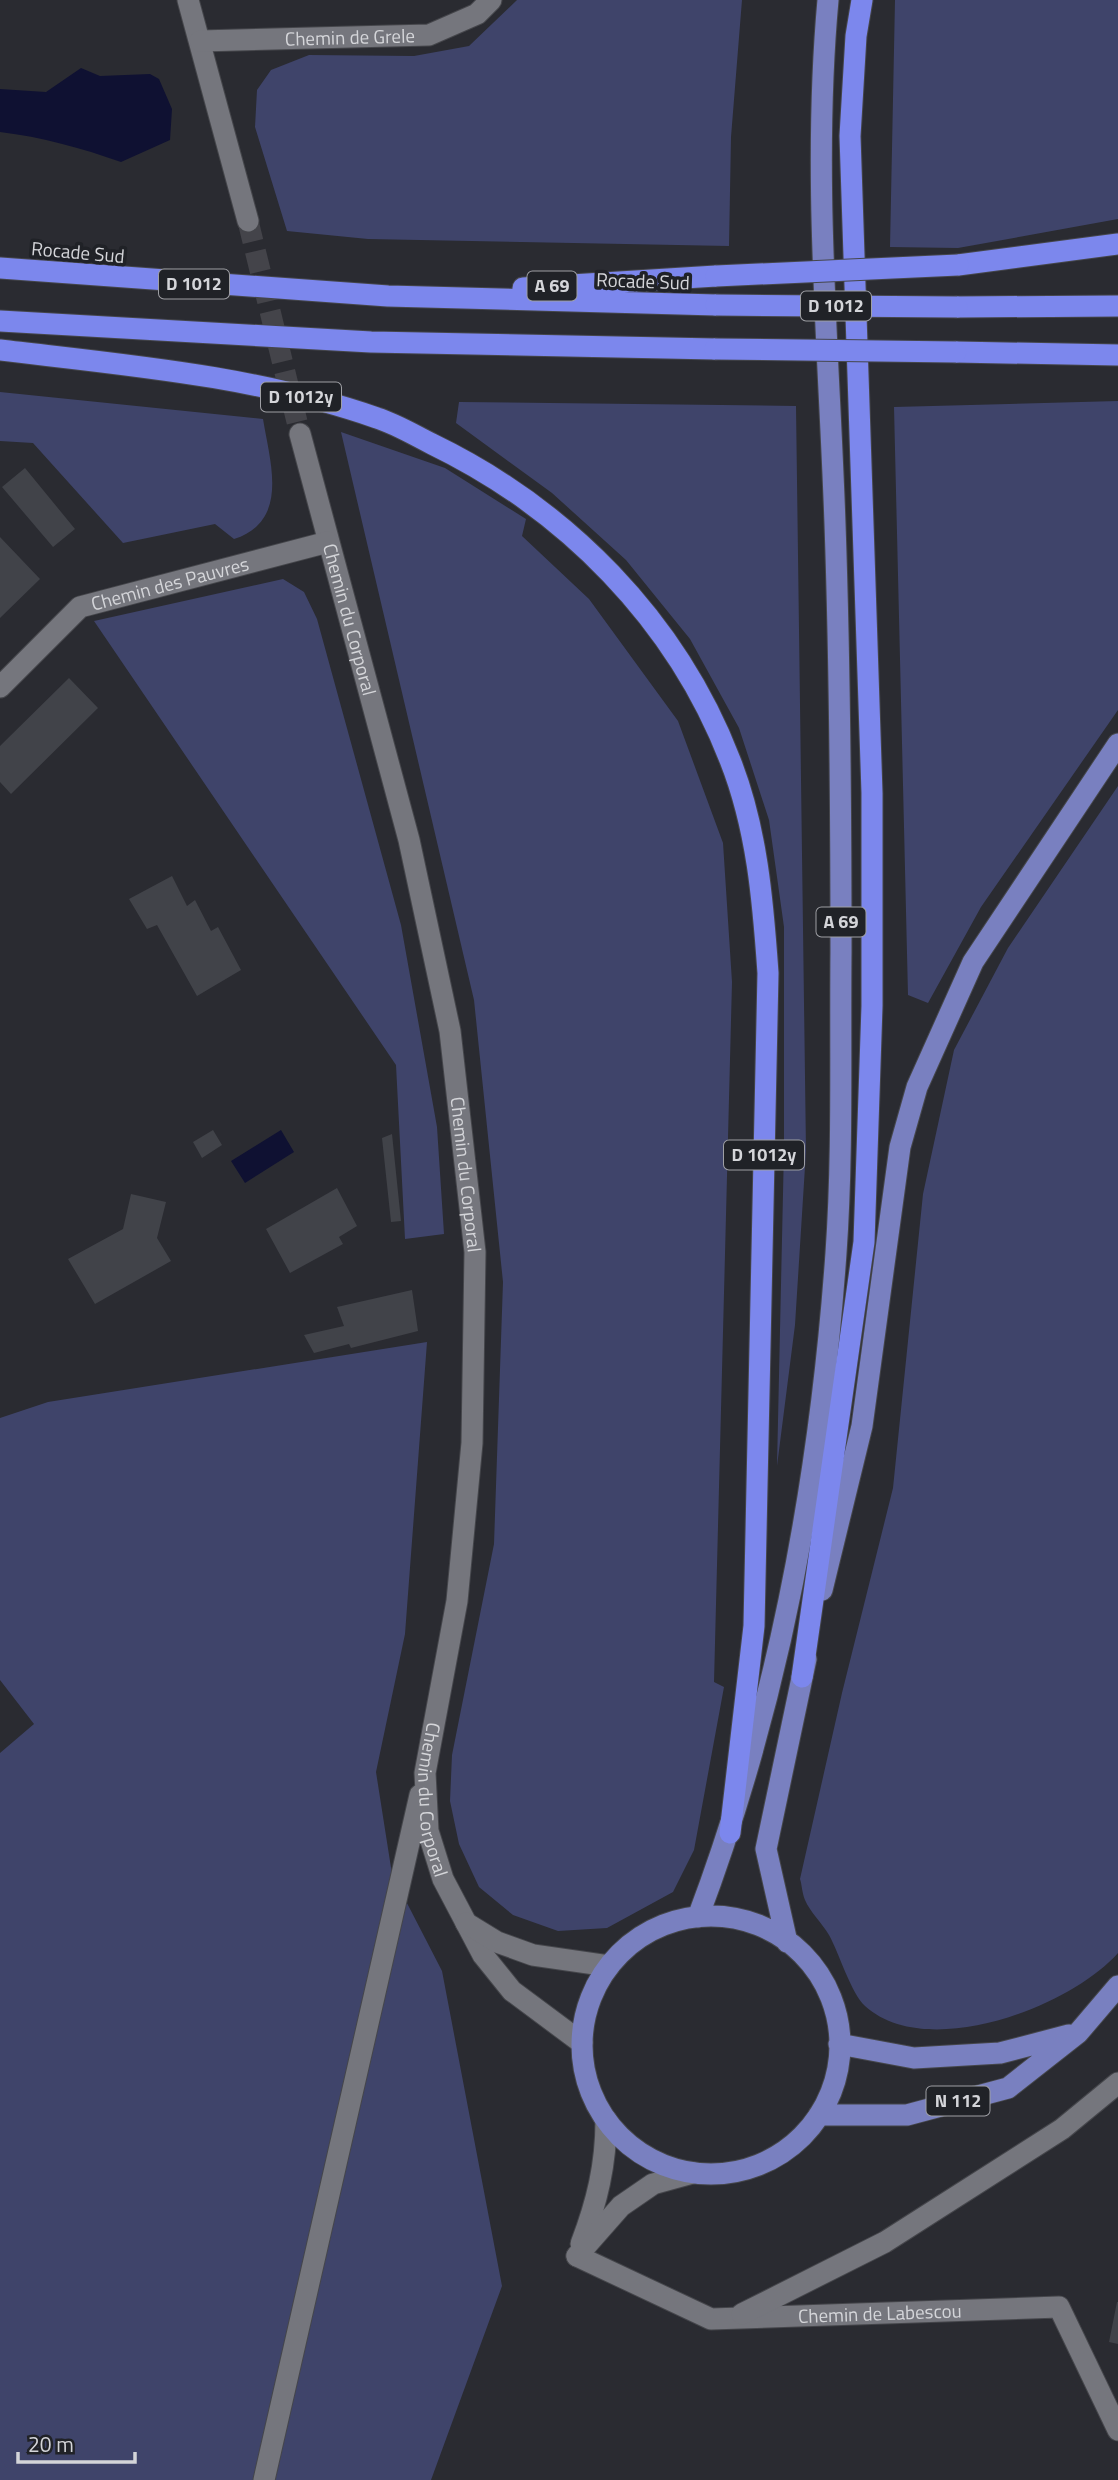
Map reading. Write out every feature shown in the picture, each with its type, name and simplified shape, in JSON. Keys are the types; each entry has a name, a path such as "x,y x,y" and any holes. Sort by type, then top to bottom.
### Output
{"highway":[{"name":"A 69","path":"802,1677 864,1242 869,1090 872,793 850,136 856,36 862,0"},
{"name":"A 69","path":"388,296 716,276 958,265 1118,244"},
{"name":"Rocade Sud","path":"0,268 388,296 716,305 1118,306"},
{"path":"0,321 371,342 1118,355"},
{"name":"D 1012y","path":"0,350 142,368 279,391 379,418 482,468 570,533 632,594 701,692 731,762 751,829 762,895 768,972 754,1626 730,1833"}],"main road":[{"name":"A 69","path":"730,1833 778,1660 819,1430 836,1251 840,1080 840,671 820,173 828,0"},
{"path":"787,1942 766,1849 802,1677 862,1426 900,1147 917,1087 973,962 1118,744"},
{"path":"698,1917 730,1833"},
{"path":"698,1917 745,1921 787,1942 805,1957 825,1986 837,2020 839,2044 830,2093 819,2115 785,2150 764,2162 717,2175 693,2173 653,2161 627,2144 606,2120 587,2084 582,2043 589,2003 609,1966 627,1947 649,1932 673,1922 698,1917"},
{"name":"N 112","path":"819,2115 907,2115 1008,2088 1077,2033 1118,1986"},
{"path":"839,2044 914,2058 1000,2053 1077,2033"}],"street":[{"path":"188,0 248,221"},
{"name":"Chemin de Grele","path":"200,41 429,35 477,14 491,0"},
{"name":"Chemin du Corporal","path":"300,434 409,840 450,1031 475,1252 472,1443 457,1601 425,1773 428,1831 443,1879 483,1955 512,1991 582,2043"},
{"name":"Chemin des Pauvres","path":"0,687 80,607 328,542"},
{"path":"264,2480 425,1773"},
{"path":"465,1922 497,1941 533,1955 609,1966"},
{"path":"734,2318 885,2242 1062,2129 1118,2083"},
{"path":"577,2256 599,2197 606,2158 606,2120"},
{"path":"577,2256 621,2206 653,2184 693,2173"},
{"name":"Chemin de Labescou","path":"577,2256 711,2319 1059,2307 1118,2430"}],"shaded area":[{"path":"517,0 742,0 731,137 729,246 368,239 287,231 255,127 257,90 271,70 309,55 414,56 469,46"},
{"path":"895,0 1118,0 1118,219 958,248 890,247"},
{"path":"81,68 100,76 150,74 159,79 172,109 170,140 121,162 61,144 0,132 0,89 46,92"},
{"path":"0,392 263,419 272,471 270,504 263,519 252,530 234,539 215,524 123,543 33,443 0,441"},
{"path":"1118,401 1118,710 981,907 928,1003 908,995 894,407"},
{"path":"459,402 796,406 806,1151 795,1325 777,1466 784,1148 784,927 769,820 739,728 690,639 626,560 552,493 456,423"},
{"path":"341,432 445,468 526,519 522,536 589,599 678,721 723,843 732,982 714,1682 724,1687 694,1850 673,1892 607,1928 558,1931 513,1915 479,1887 459,1844 450,1801 452,1755 494,1544 503,1282 474,1000"},
{"path":"283,579 304,592 317,619 401,925 437,1127 444,1234 405,1239 396,1065 94,621"},
{"path":"1118,786 1118,1953 1096,1973 1067,1992 1033,2008 997,2021 960,2028 924,2029 892,2022 865,2006 860,2000 829,1935 807,1904 800,1879 842,1693 893,1488 923,1194 954,1050 1008,948"},
{"path":"281,1130 294,1152 245,1183 231,1161"},
{"path":"427,1342 405,1634 376,1772 392,1874 442,1971 502,2286 431,2480 0,2480 0,1753 34,1724 0,1680 0,1418 48,1402"}],"building":[{"path":"25,468 75,529 53,547 2,487"},
{"path":"0,537 40,579 0,618"},
{"path":"69,678 98,708 11,794 0,782 0,746"},
{"path":"172,876 187,906 195,900 211,931 218,927 241,970 197,996 157,925 147,929 129,899"},
{"path":"213,1130 222,1145 202,1158 193,1142"},
{"path":"392,1134 401,1221 391,1222 382,1138"},
{"path":"337,1188 357,1226 339,1237 343,1244 290,1273 266,1229"},
{"path":"131,1194 166,1202 157,1238 171,1261 95,1304 68,1259 123,1229"},
{"path":"412,1290 418,1331 351,1348 349,1344 314,1353 304,1335 344,1326 337,1307"},
{"path":"1118,2302 1118,2344 1109,2342"}],"tunnel":[{"path":"248,221 300,434"}]}
